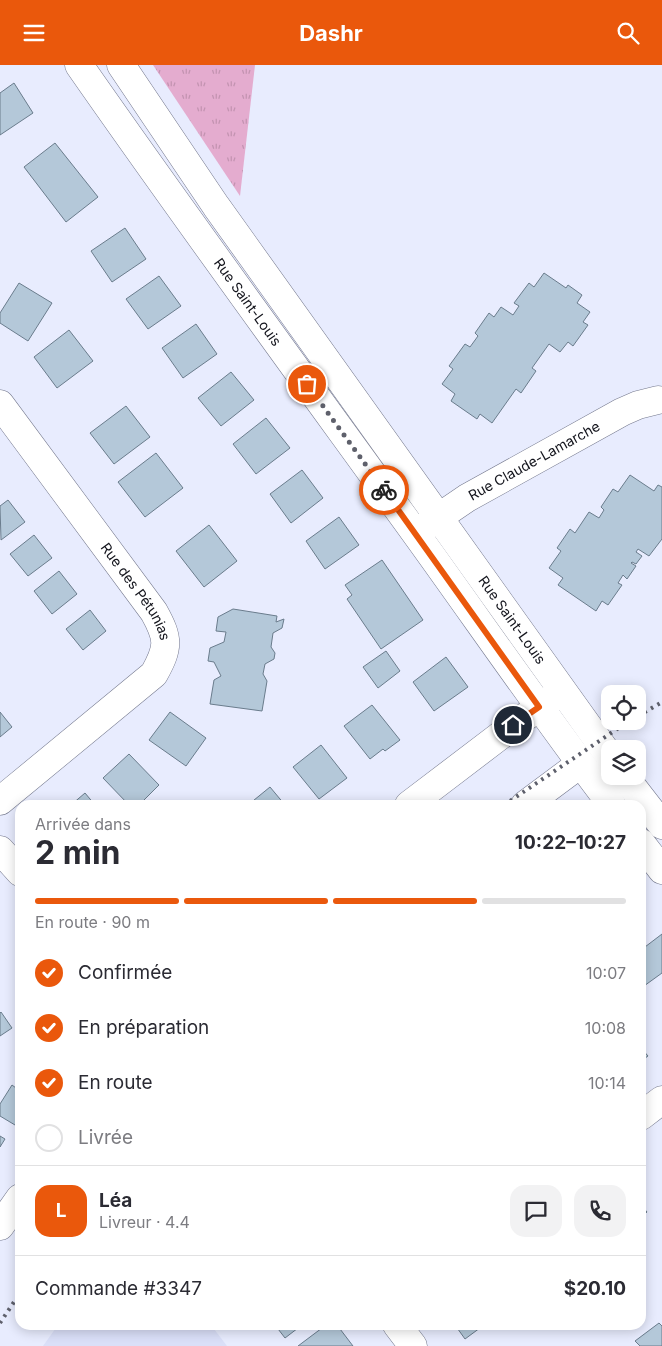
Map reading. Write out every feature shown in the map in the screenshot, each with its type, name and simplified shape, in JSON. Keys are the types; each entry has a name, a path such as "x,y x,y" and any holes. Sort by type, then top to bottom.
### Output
{"street":[{"name":"Rue Saint-Louis","path":"79,65 160,181 580,764 608,800"},
{"name":"Rue Saint-Louis","path":"121,65 216,206 601,744"},
{"name":"Rue Claude-Lamarche","path":"416,534 483,488 622,412 661,397"},
{"name":"Rue des Pétunias","path":"0,404 154,611 165,631 165,652 154,674 0,801"},
{"path":"416,800 563,691"},
{"path":"532,800 580,764"},
{"path":"627,791 636,800"},
{"path":"646,809 662,825"},
{"path":"646,849 662,870"},
{"path":"0,850 15,866"},
{"path":"646,1112 662,1100"},
{"path":"0,1226 15,1205"},
{"path":"401,1330 413,1346"}],"shaded area":[{"path":"54,1330 215,1330 227,1346 43,1346"}],"green space":[{"path":"153,65 255,65 240,196"}],"building":[{"path":"14,83 33,113 0,135 0,93"},
{"path":"55,143 98,197 66,222 24,167"},
{"path":"125,228 146,259 112,282 91,251"},
{"path":"544,273 566,288 568,285 582,295 577,303 590,312 583,322 588,325 573,346 568,342 560,352 549,344 532,368 536,371 521,393 516,389 492,423 480,414 477,419 451,401 455,394 442,384 453,369 449,366 465,344 470,347 478,336 475,333 489,313 494,317 501,307 513,315 519,306 514,303 529,283 534,287"},
{"path":"159,276 181,306 148,329 126,299"},
{"path":"19,283 52,303 28,341 0,323 0,313"},
{"path":"196,324 217,354 183,378 162,348"},
{"path":"69,330 93,361 57,388 34,357"},
{"path":"231,372 254,400 221,426 198,398"},
{"path":"126,406 150,437 114,464 90,433"},
{"path":"266,418 290,448 256,474 233,444"},
{"path":"156,453 183,488 145,517 118,482"},
{"path":"302,470 323,498 291,523 270,494"},
{"path":"630,475 654,491 658,485 662,487 662,539 649,556 638,549 636,552 642,556 636,564 631,563 636,566 627,579 623,575 618,583 622,585 608,605 602,601 596,611 558,585 563,578 549,568 561,551 557,548 570,529 575,533 589,512 599,518 604,510 601,507 613,489 618,492"},
{"path":"8,500 25,522 1,540 0,506"},
{"path":"339,517 359,545 325,569 306,541"},
{"path":"209,525 237,561 204,587 176,551"},
{"path":"34,535 52,558 28,576 10,554"},
{"path":"382,560 423,620 381,649 347,599 352,595 345,585"},
{"path":"59,571 77,594 52,614 34,591"},
{"path":"233,609 277,616 276,622 284,619 282,628 273,633 271,647 275,653 274,659 265,664 263,674 267,681 262,711 210,704 214,680 221,676 214,662 208,661 210,648 224,642 226,632 216,631 218,617"},
{"path":"90,610 106,631 83,650 66,629"},
{"path":"386,651 400,671 378,688 363,667"},
{"path":"446,657 468,687 434,711 413,682"},
{"path":"372,705 400,740 370,759 344,726"},
{"path":"0,712 12,727 0,737"},
{"path":"170,712 206,738 186,766 149,740"},
{"path":"321,745 347,778 319,799 293,767"},
{"path":"129,754 159,785 144,800 124,800 103,778"},
{"path":"270,787 281,800 254,800"},
{"path":"85,793 91,800 77,800"},
{"path":"662,934 662,973 646,985 646,946"},
{"path":"0,1013 12,1028 0,1036"},
{"path":"12,1085 15,1087 15,1125 0,1116 0,1104"},
{"path":"0,1136 5,1139 0,1147"},
{"path":"659,1323 662,1326 662,1346 640,1346 635,1341"},
{"path":"279,1330 295,1330 285,1338"},
{"path":"319,1330 341,1330 353,1346 298,1346"},
{"path":"459,1330 477,1330 465,1339"}],"railway":[{"path":"646,711 662,702"},
{"path":"511,800 616,730"},
{"path":"0,1323 15,1300"}],"way so far":[{"path":"307,384 384,490"}],"route":[{"path":"384,490 539,707 513,725"}]}
